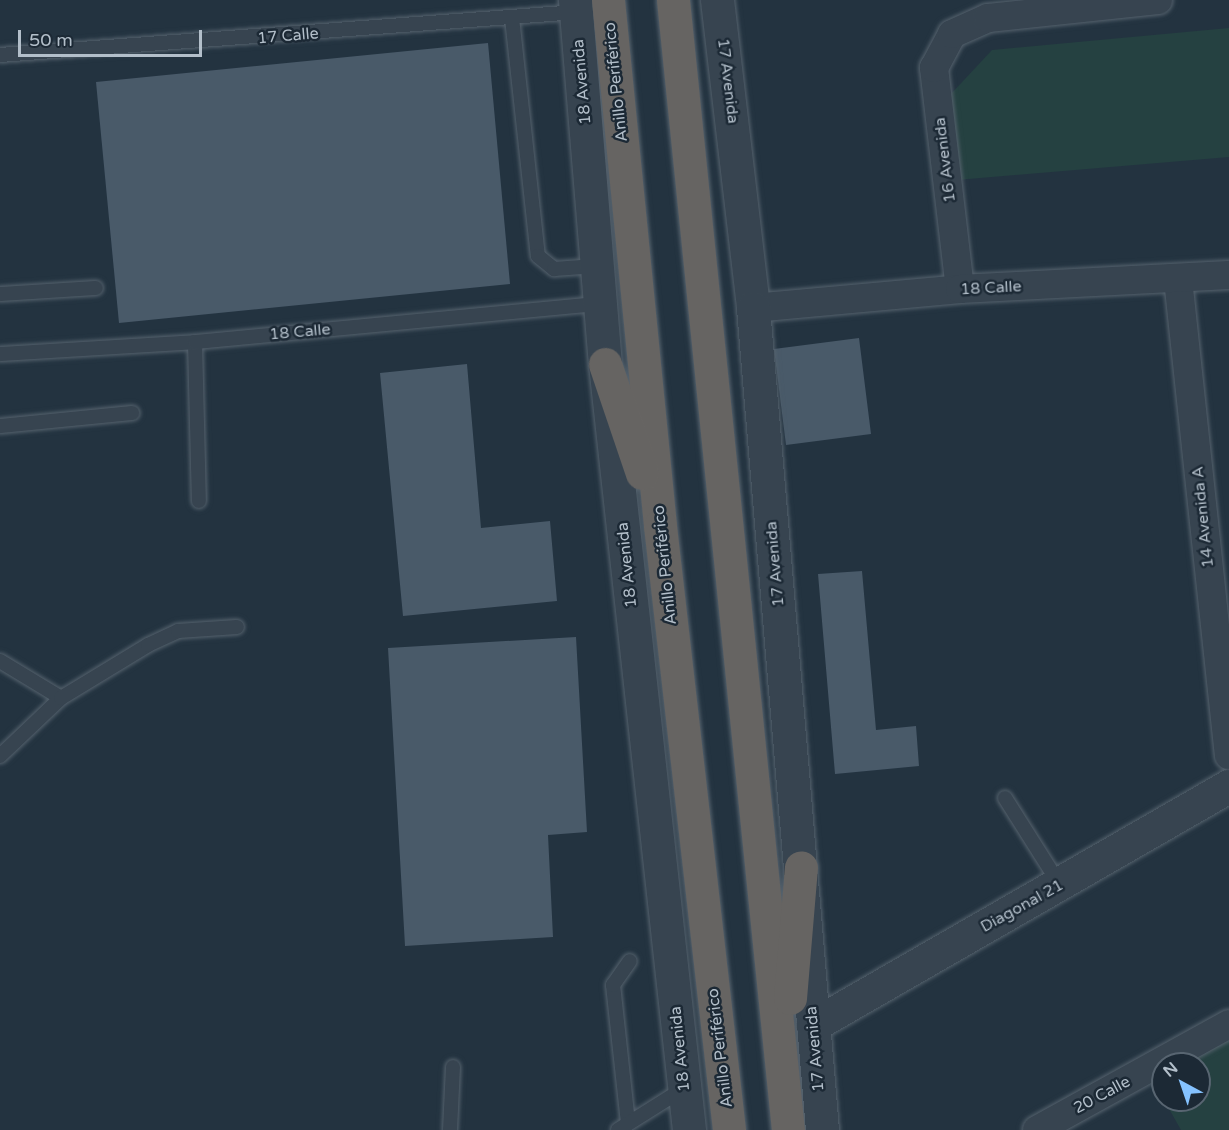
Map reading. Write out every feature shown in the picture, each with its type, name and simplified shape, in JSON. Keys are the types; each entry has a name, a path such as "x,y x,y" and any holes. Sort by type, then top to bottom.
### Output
{"highway":[{"name":"Anillo Periférico","path":"608,0 660,526 729,1130"},
{"path":"673,0 788,1130"},
{"path":"605,364 660,526"},
{"path":"783,1077 801,867"}],"street":[{"name":"17 Avenida","path":"717,0 753,308 822,1130"},
{"name":"16 Avenida","path":"960,289 934,68 952,34 988,18 1158,0"},
{"name":"18 Avenida","path":"576,6 605,364 689,1130"},
{"name":"18 Calle","path":"753,308 960,289 1229,275"},
{"name":"14 Avenida A","path":"1179,279 1229,754"},
{"name":"Diagonal 21","path":"813,1025 1229,786"},
{"name":"20 Calle","path":"1037,1130 1229,1024"}],"lane":[{"name":"17 Calle","path":"0,55 512,18 576,6"},
{"path":"512,18 538,256 554,268 597,266"},
{"path":"0,294 96,288"},
{"name":"18 Calle","path":"0,354 195,342 600,304"},
{"path":"195,342 199,501"},
{"path":"0,426 132,413"},
{"path":"0,756 61,698 178,631 237,627"},
{"path":"2,667 61,698"},
{"path":"1005,798 1060,885"},
{"path":"630,961 613,985 623,1126 685,1088"},
{"path":"450,1130 453,1067"}],"green space":[{"path":"1229,28 1229,157 957,180 950,95 992,50"},
{"path":"1229,1024 1229,1130 1181,1130 1171,1112 1211,1112 1211,1052 1180,1052"}],"building":[{"path":"488,43 510,284 119,323 96,82"},
{"path":"859,338 871,434 786,445 774,349"},
{"path":"467,364 481,528 550,521 557,601 403,616 380,373"},
{"path":"862,571 876,730 916,726 919,766 835,774 818,574"},
{"path":"576,637 587,832 548,835 553,937 405,946 388,648"}]}
